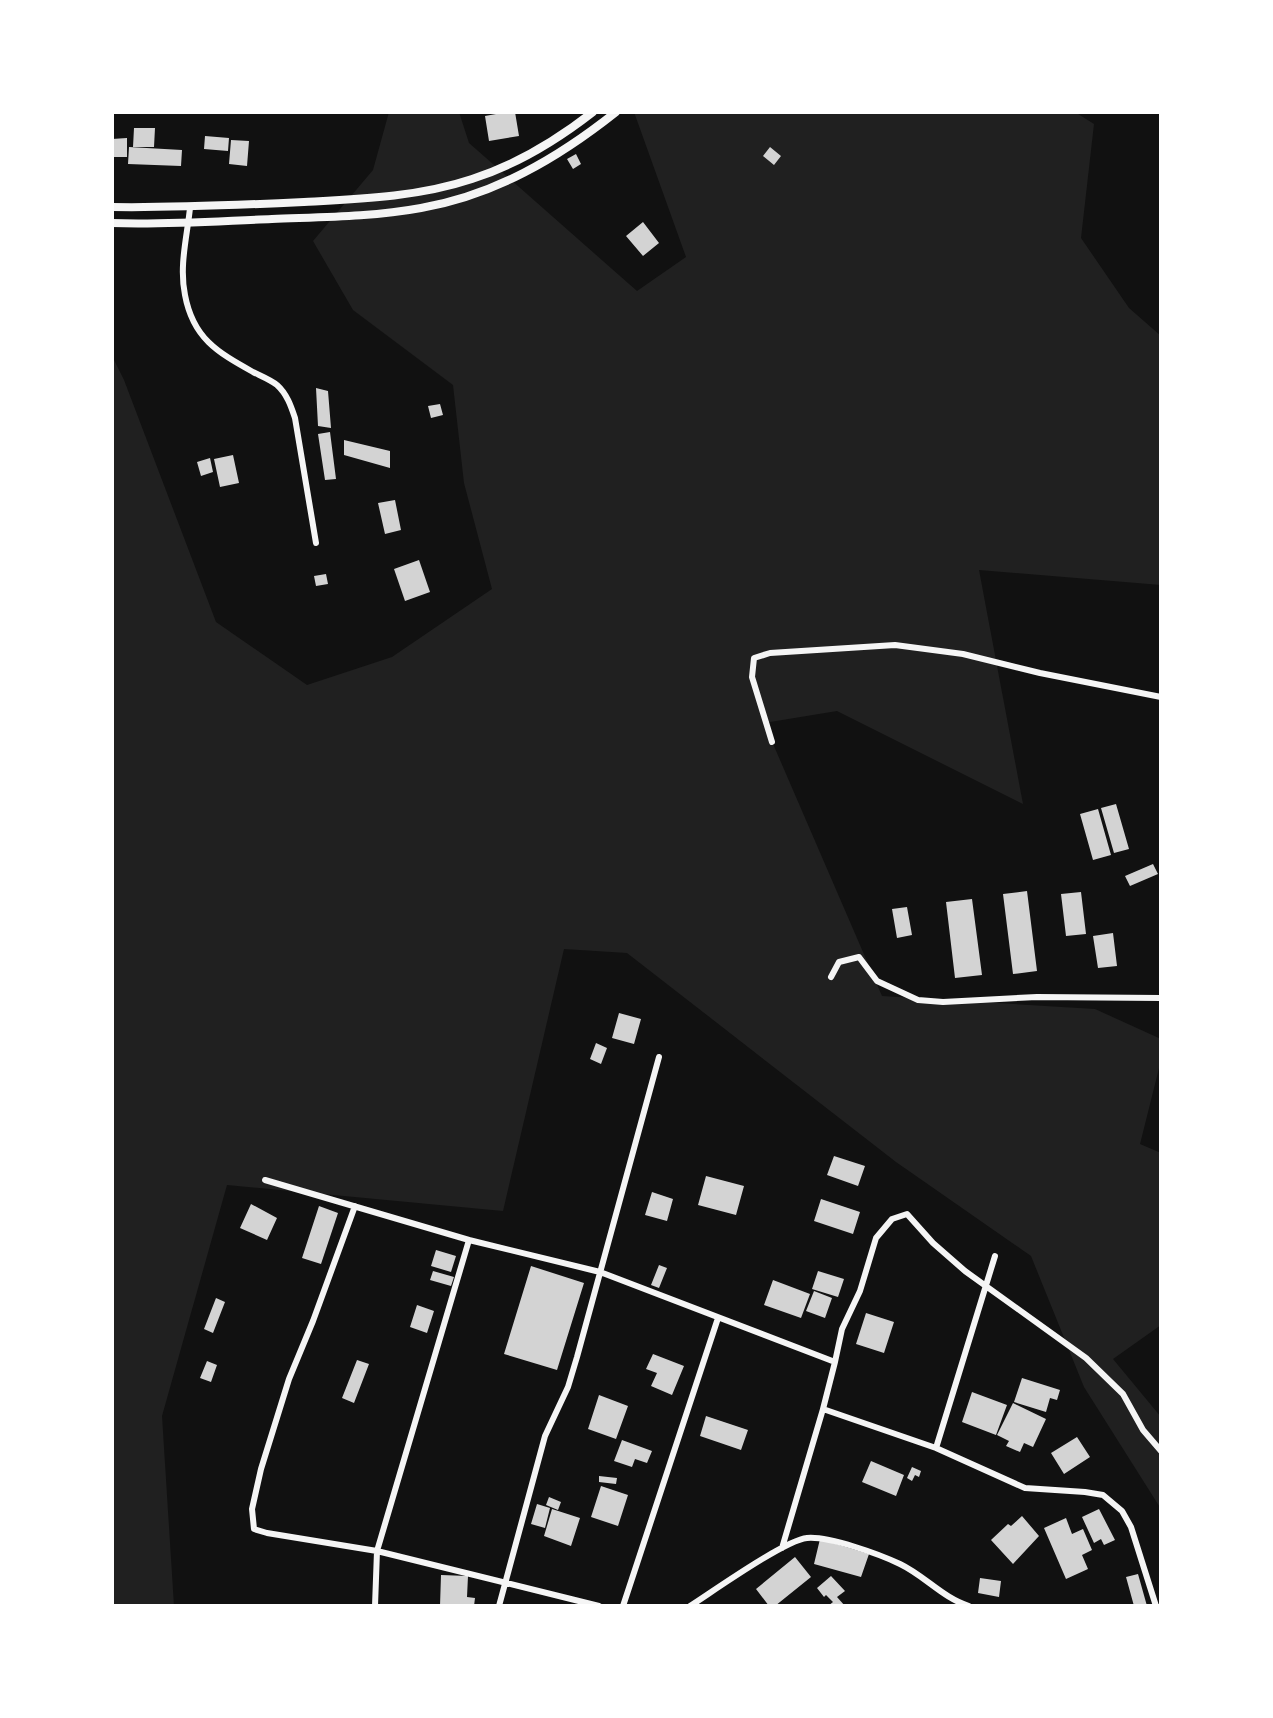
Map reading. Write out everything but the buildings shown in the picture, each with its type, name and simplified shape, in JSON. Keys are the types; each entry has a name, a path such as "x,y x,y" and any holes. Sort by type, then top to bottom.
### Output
{"street":[{"path":"112,207 190,208 359,199 429,191 473,179 505,166 543,147 593,112"},
{"path":"112,223 188,223 352,216 422,208 463,198 521,176 578,141 616,112"},
{"path":"190,208 182,271 184,294 193,322 204,340 228,358 276,384 290,402 316,543"},
{"path":"772,742 752,677 754,658 770,653 895,645 963,654 1040,674 1161,697"},
{"path":"831,977 839,962 859,957 877,981 918,1000 943,1002 1037,998 1161,998"},
{"path":"499,1606 545,1436 568,1387 659,1057"},
{"path":"265,1180 469,1240 600,1272 835,1362"},
{"path":"355,1206 289,1379 261,1469 252,1509 254,1529 267,1534 377,1550 599,1606"},
{"path":"782,1548 823,1409 842,1329 860,1291 876,1238 892,1219 907,1214 933,1243 986,1286 1086,1358 1123,1394 1143,1430 1161,1451"},
{"path":"375,1606 377,1550 469,1240"},
{"path":"936,1448 995,1256"},
{"path":"623,1606 718,1318"},
{"path":"823,1409 936,1448 1025,1488 1103,1495 1122,1511 1131,1527 1156,1606"},
{"path":"690,1606 782,1548 803,1538 817,1538 861,1549 902,1565 955,1604 969,1606"}],"lane":[{"path":"1161,182 1161,190"}],"shaded area":[{"path":"389,112 459,112 469,143 637,291 686,257 634,112 1075,112 1094,124 1081,238 1129,308 1161,336 1161,585 979,570 1023,804 837,711 764,723 882,996 1095,1009 1161,1039 1161,1060 1140,1144 1161,1153 1161,1325 1113,1359 1161,1417 1161,1509 1084,1387 1031,1256 896,1162 627,953 564,949 503,1211 227,1185 162,1416 174,1606 112,1606 112,356 124,380 216,622 307,685 392,657 492,589 464,483 453,385 353,310 313,241 373,170"}]}
